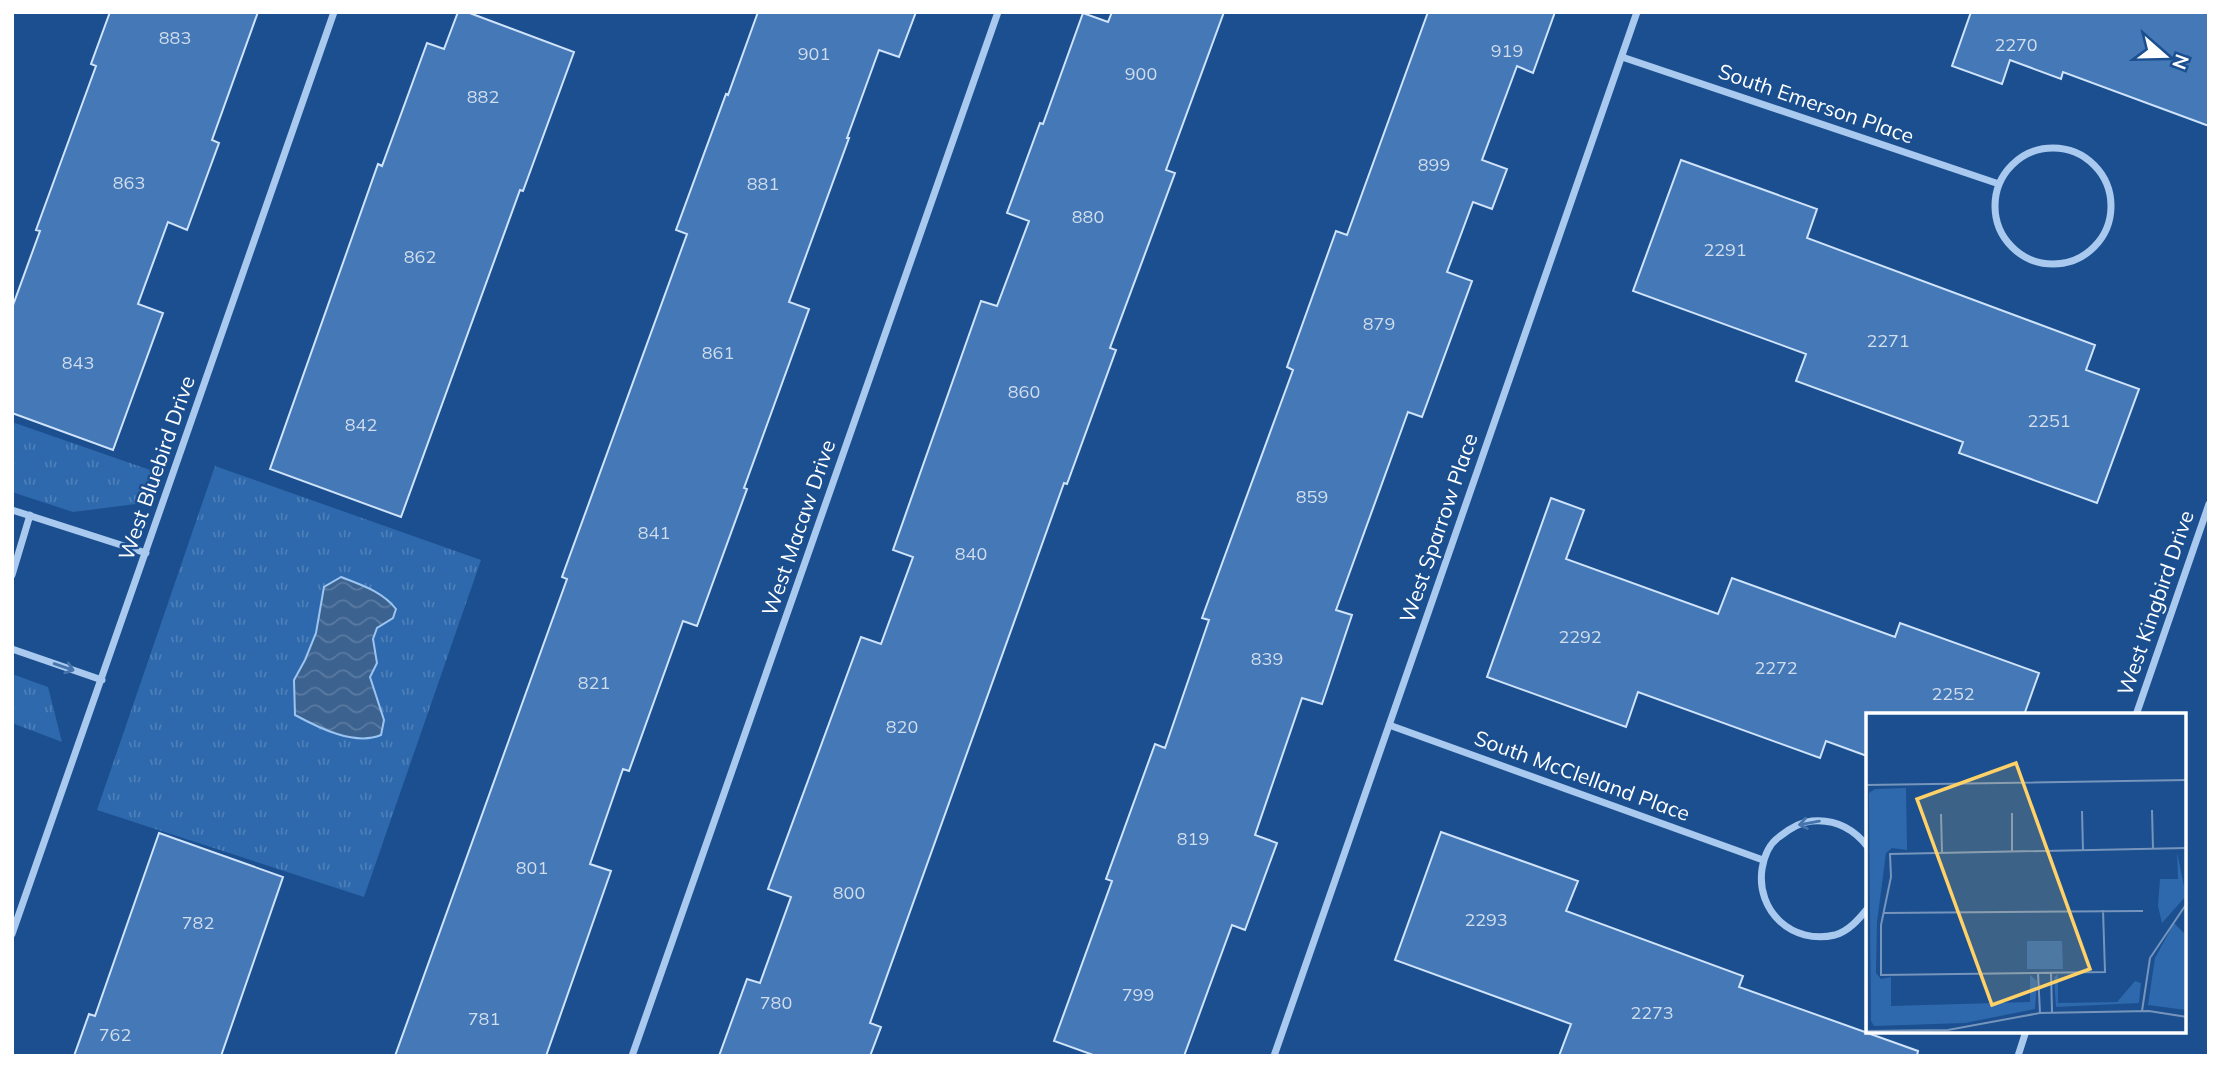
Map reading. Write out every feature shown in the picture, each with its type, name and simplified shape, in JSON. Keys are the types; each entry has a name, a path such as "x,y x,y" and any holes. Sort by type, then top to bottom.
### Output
{"street":[{"name":"West Bluebird Drive","path":"12,934 334,12"},
{"name":"West Macaw Drive","path":"632,1056 998,12"},
{"name":"West Sparrow Place","path":"1274,1056 1637,12"},
{"name":"South Emerson Place","path":"1622,57 1999,184"},
{"path":"2049,147 2070,149 2089,159 2103,175 2111,196 2111,217 2103,237 2088,253 2068,262 2047,264 2027,258 2010,244 1998,226 1995,205 1999,184 2011,166 2028,153 2049,147"},
{"name":"West Kingbird Drive","path":"2137,713 2209,504"},
{"path":"12,510 146,553"},
{"path":"12,575 30,515"},
{"path":"12,649 102,680"},
{"name":"South McClelland Place","path":"1389,726 1763,860"},
{"path":"1866,846 1852,830 1832,822 1810,821 1790,828 1773,841 1763,860 1760,881 1765,902 1777,920 1794,932 1815,937 1837,934 1855,924 1866,909"},
{"path":"2018,1056 2025,1033"}],"green space":[{"path":"12,422 153,471 136,504 73,512 12,492"},
{"path":"215,466 481,560 364,897 97,810"},
{"path":"12,674 48,687 62,742 12,723"}],"water":[{"path":"341,577 378,593 396,609 393,618 377,628 373,639 377,663 370,677 384,720 381,735 371,738 337,734 295,715 294,680 316,633 324,587"}],"building":[{"path":"110,12 258,12 212,140 219,143 187,230 168,222 138,304 163,313 113,450 12,413 12,308 40,231 36,230 96,66 91,64"},
{"path":"458,12 467,12 574,52 523,191 520,190 401,517 270,469 378,164 382,166 427,43 444,49"},
{"path":"758,12 916,12 899,57 879,50 789,302 809,309 744,488 747,489 697,626 683,621 629,771 623,769 590,864 611,871 546,1056 395,1056 567,579 562,577 687,234 676,230"},
{"path":"1112,12 1224,12 1166,170 1175,173 1110,348 1116,350 1067,484 1064,483 870,1023 881,1027 870,1056 719,1056 747,979 760,983 791,897 768,889 861,637 881,644 913,557 893,550 981,301 997,306 1029,221 1007,213 1040,123 1043,124 1083,13 1108,22"},
{"path":"1428,12 1555,12 1533,73 1517,66 1482,160 1507,169 1492,209 1473,202 1447,272 1472,281 1422,417 1408,412 1336,610 1352,615 1322,704 1302,698 1255,835 1277,843 1245,930 1232,925 1184,1056 1096,1056 1054,1041 1112,881 1106,879 1155,744 1165,748 1209,620 1202,618 1293,370 1287,367 1336,231 1347,235"},
{"path":"1971,12 2209,12 2209,126 2063,72 2061,79 2010,60 2002,84 1952,66"},
{"path":"1681,160 1817,209 1807,238 2095,345 2086,370 2139,389 2097,503 1959,453 1963,442 1796,381 1806,354 1633,291"},
{"path":"1551,498 1584,510 1566,559 1718,614 1732,578 1895,637 1900,623 2039,673 2025,713 1866,713 1866,756 1826,741 1820,758 1638,692 1626,727 1487,677"},
{"path":"1441,832 1578,881 1566,911 1743,976 1739,987 1918,1051 1917,1056 1559,1056 1571,1024 1395,960"},
{"path":"159,833 283,877 221,1056 74,1056 89,1014 95,1016"}]}
